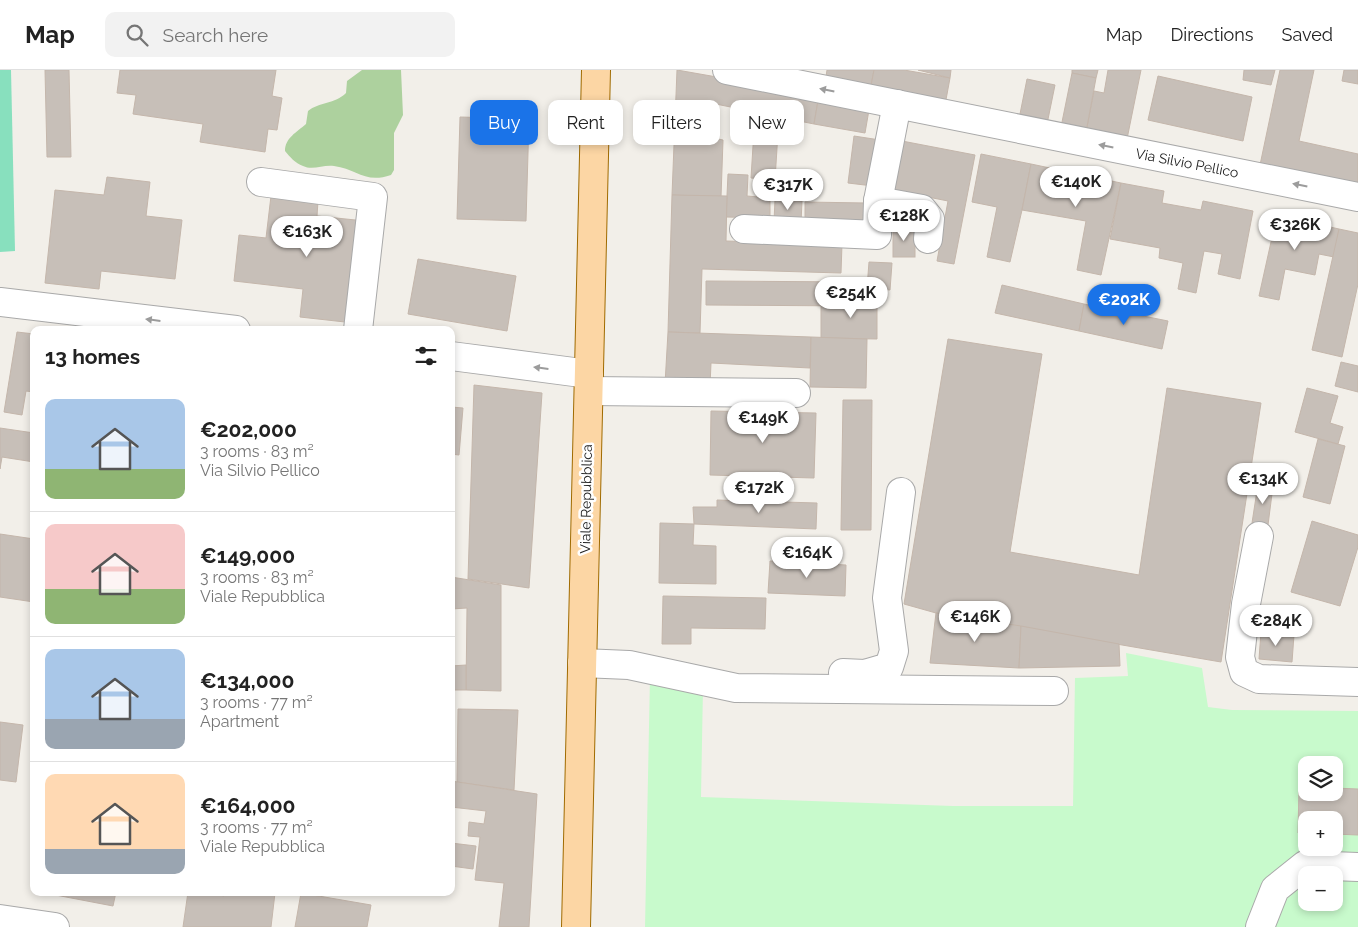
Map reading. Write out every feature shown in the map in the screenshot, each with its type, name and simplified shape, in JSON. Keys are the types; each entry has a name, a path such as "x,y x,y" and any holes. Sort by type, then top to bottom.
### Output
{"main road":[{"name":"Viale Repubblica","path":"576,927 595,70"}],"street":[{"name":"Via Silvio Pellico","path":"727,70 799,77 898,104 1353,196"},
{"path":"744,230 876,240 878,201 898,104"},
{"path":"261,182 373,197 358,326"},
{"path":"878,201 922,209 930,219 928,239"},
{"path":"0,302 202,326"},
{"path":"455,357 589,383 796,393"},
{"path":"688,678 721,670 865,674 889,668 894,652 887,598 902,492"},
{"path":"1259,536 1246,604 1240,657 1244,672 1259,679 1358,682"},
{"path":"582,663 629,665 736,688 1054,691"},
{"path":"1260,927 1275,889 1305,865 1358,866"},
{"path":"0,919 55,927"}],"green space":[{"path":"0,70 11,70 15,251 0,252"},
{"path":"362,70 401,70 403,115 394,133 394,170 391,175 374,178 334,166 311,168 291,158 285,151 287,142 306,124 308,111 342,97 346,93 347,81"},
{"path":"1126,653 1202,668 1208,707 1232,710 1358,711 1358,927 645,927 650,677 703,687 701,797 953,806 1073,806 1075,678 1128,676"}],"building":[{"path":"45,70 69,70 71,157 47,157"},
{"path":"120,70 276,70 272,96 282,98 277,130 268,129 265,152 200,142 203,124 133,114 136,95 117,93"},
{"path":"677,70 819,95 814,124 804,122 804,100 730,100 730,107 720,105 720,100 676,100"},
{"path":"827,70 874,70 870,91 825,83"},
{"path":"874,70 904,70 950,78 945,105 870,91"},
{"path":"918,70 951,70 950,78"},
{"path":"1072,70 1098,70 1096,78 1072,73"},
{"path":"1108,70 1141,70 1127,139 1086,132 1094,91 1104,93"},
{"path":"1244,70 1275,70 1271,85 1243,80"},
{"path":"1280,70 1314,70 1299,141 1358,154 1358,186 1260,165"},
{"path":"1344,70 1358,70 1358,84 1342,81"},
{"path":"1072,73 1096,78 1086,132 1061,127"},
{"path":"1158,76 1252,97 1243,141 1148,120"},
{"path":"1027,79 1055,85 1047,124 1019,119"},
{"path":"819,95 870,104 865,133 814,124"},
{"path":"460,117 470,117 470,145 528,145 526,221 457,219"},
{"path":"854,136 880,140 873,186 848,183"},
{"path":"720,139 723,140 721,197 672,195 674,145 720,145"},
{"path":"902,141 975,155 954,264 937,261 948,201 893,190"},
{"path":"753,145 777,145 775,180 751,178"},
{"path":"981,154 1031,164 1010,262 987,257 997,207 972,202"},
{"path":"1031,164 1121,183 1101,275 1077,270 1086,221 1022,210"},
{"path":"728,174 748,175 747,196 770,198 770,218 726,217"},
{"path":"107,177 150,182 146,216 182,220 175,279 101,271 99,289 45,283 55,190 104,195"},
{"path":"1121,183 1164,191 1162,203 1201,210 1203,201 1253,211 1240,279 1218,274 1222,254 1204,251 1196,293 1178,289 1183,263 1159,258 1160,248 1110,239"},
{"path":"760,185 797,186 797,198 760,196"},
{"path":"672,195 727,196 726,241 842,244 841,273 702,269 700,333 668,332"},
{"path":"271,196 318,201 317,216 365,221 354,323 300,317 303,289 234,281 239,235 266,238"},
{"path":"775,200 802,201 801,223 774,221"},
{"path":"805,202 866,203 866,227 805,226"},
{"path":"1277,215 1339,229 1334,257 1319,254 1315,275 1285,269 1279,300 1259,296"},
{"path":"893,227 915,227 915,257 893,257"},
{"path":"1339,229 1358,233 1358,284 1342,357 1312,350"},
{"path":"418,259 516,276 507,331 408,314"},
{"path":"869,262 892,263 890,290 867,288"},
{"path":"706,281 859,282 858,306 706,305"},
{"path":"1002,285 1084,304 1079,331 995,313"},
{"path":"859,292 877,292 877,339 821,338 821,306 858,306"},
{"path":"1084,304 1168,321 1162,349 1079,331"},
{"path":"17,332 30,334 30,392 26,391 22,415 4,412"},
{"path":"668,332 811,337 810,368 711,363 710,386 665,384"},
{"path":"811,337 867,339 866,388 810,387"},
{"path":"948,339 1042,354 1010,552 1139,575 1167,388 1261,403 1221,662 936,613 904,604"},
{"path":"1341,362 1358,366 1358,392 1335,386"},
{"path":"474,385 542,393 529,588 468,579"},
{"path":"1307,388 1338,396 1330,423 1343,427 1338,444 1295,432"},
{"path":"843,400 872,400 871,530 841,530"},
{"path":"455,407 463,408 459,455 455,454"},
{"path":"711,411 816,413 814,478 710,475"},
{"path":"0,428 30,432 30,461 2,457 0,469"},
{"path":"1318,439 1345,446 1330,504 1303,497"},
{"path":"1258,484 1273,486 1268,525 1252,523"},
{"path":"717,500 817,503 816,529 694,524 693,507 717,507"},
{"path":"1312,521 1358,535 1358,547 1340,606 1291,592"},
{"path":"660,523 694,524 693,545 716,546 716,584 659,583"},
{"path":"0,534 30,538 30,601 0,597"},
{"path":"770,561 846,565 845,596 768,593"},
{"path":"455,578 501,585 501,691 466,690 467,608 455,609"},
{"path":"663,596 766,598 765,629 691,628 691,644 662,644"},
{"path":"936,613 1021,626 1019,668 930,663"},
{"path":"1021,626 1119,644 1120,666 1019,668"},
{"path":"1261,632 1294,635 1292,662 1259,659"},
{"path":"466,665 466,690 455,690 455,666"},
{"path":"458,709 518,710 514,790 457,782"},
{"path":"0,722 23,725 16,782 0,780"},
{"path":"455,782 537,794 529,927 499,927 504,883 475,880 480,837 468,836 469,822 484,824 486,811 455,807"},
{"path":"1343,788 1358,789 1358,835 1343,834 1343,811 1298,811 1299,801 1343,801"},
{"path":"455,843 476,846 473,869 455,867"},
{"path":"61,896 115,896 113,906"},
{"path":"187,896 275,896 271,927 183,927"},
{"path":"300,896 318,896 371,905 367,927 295,927"}]}
